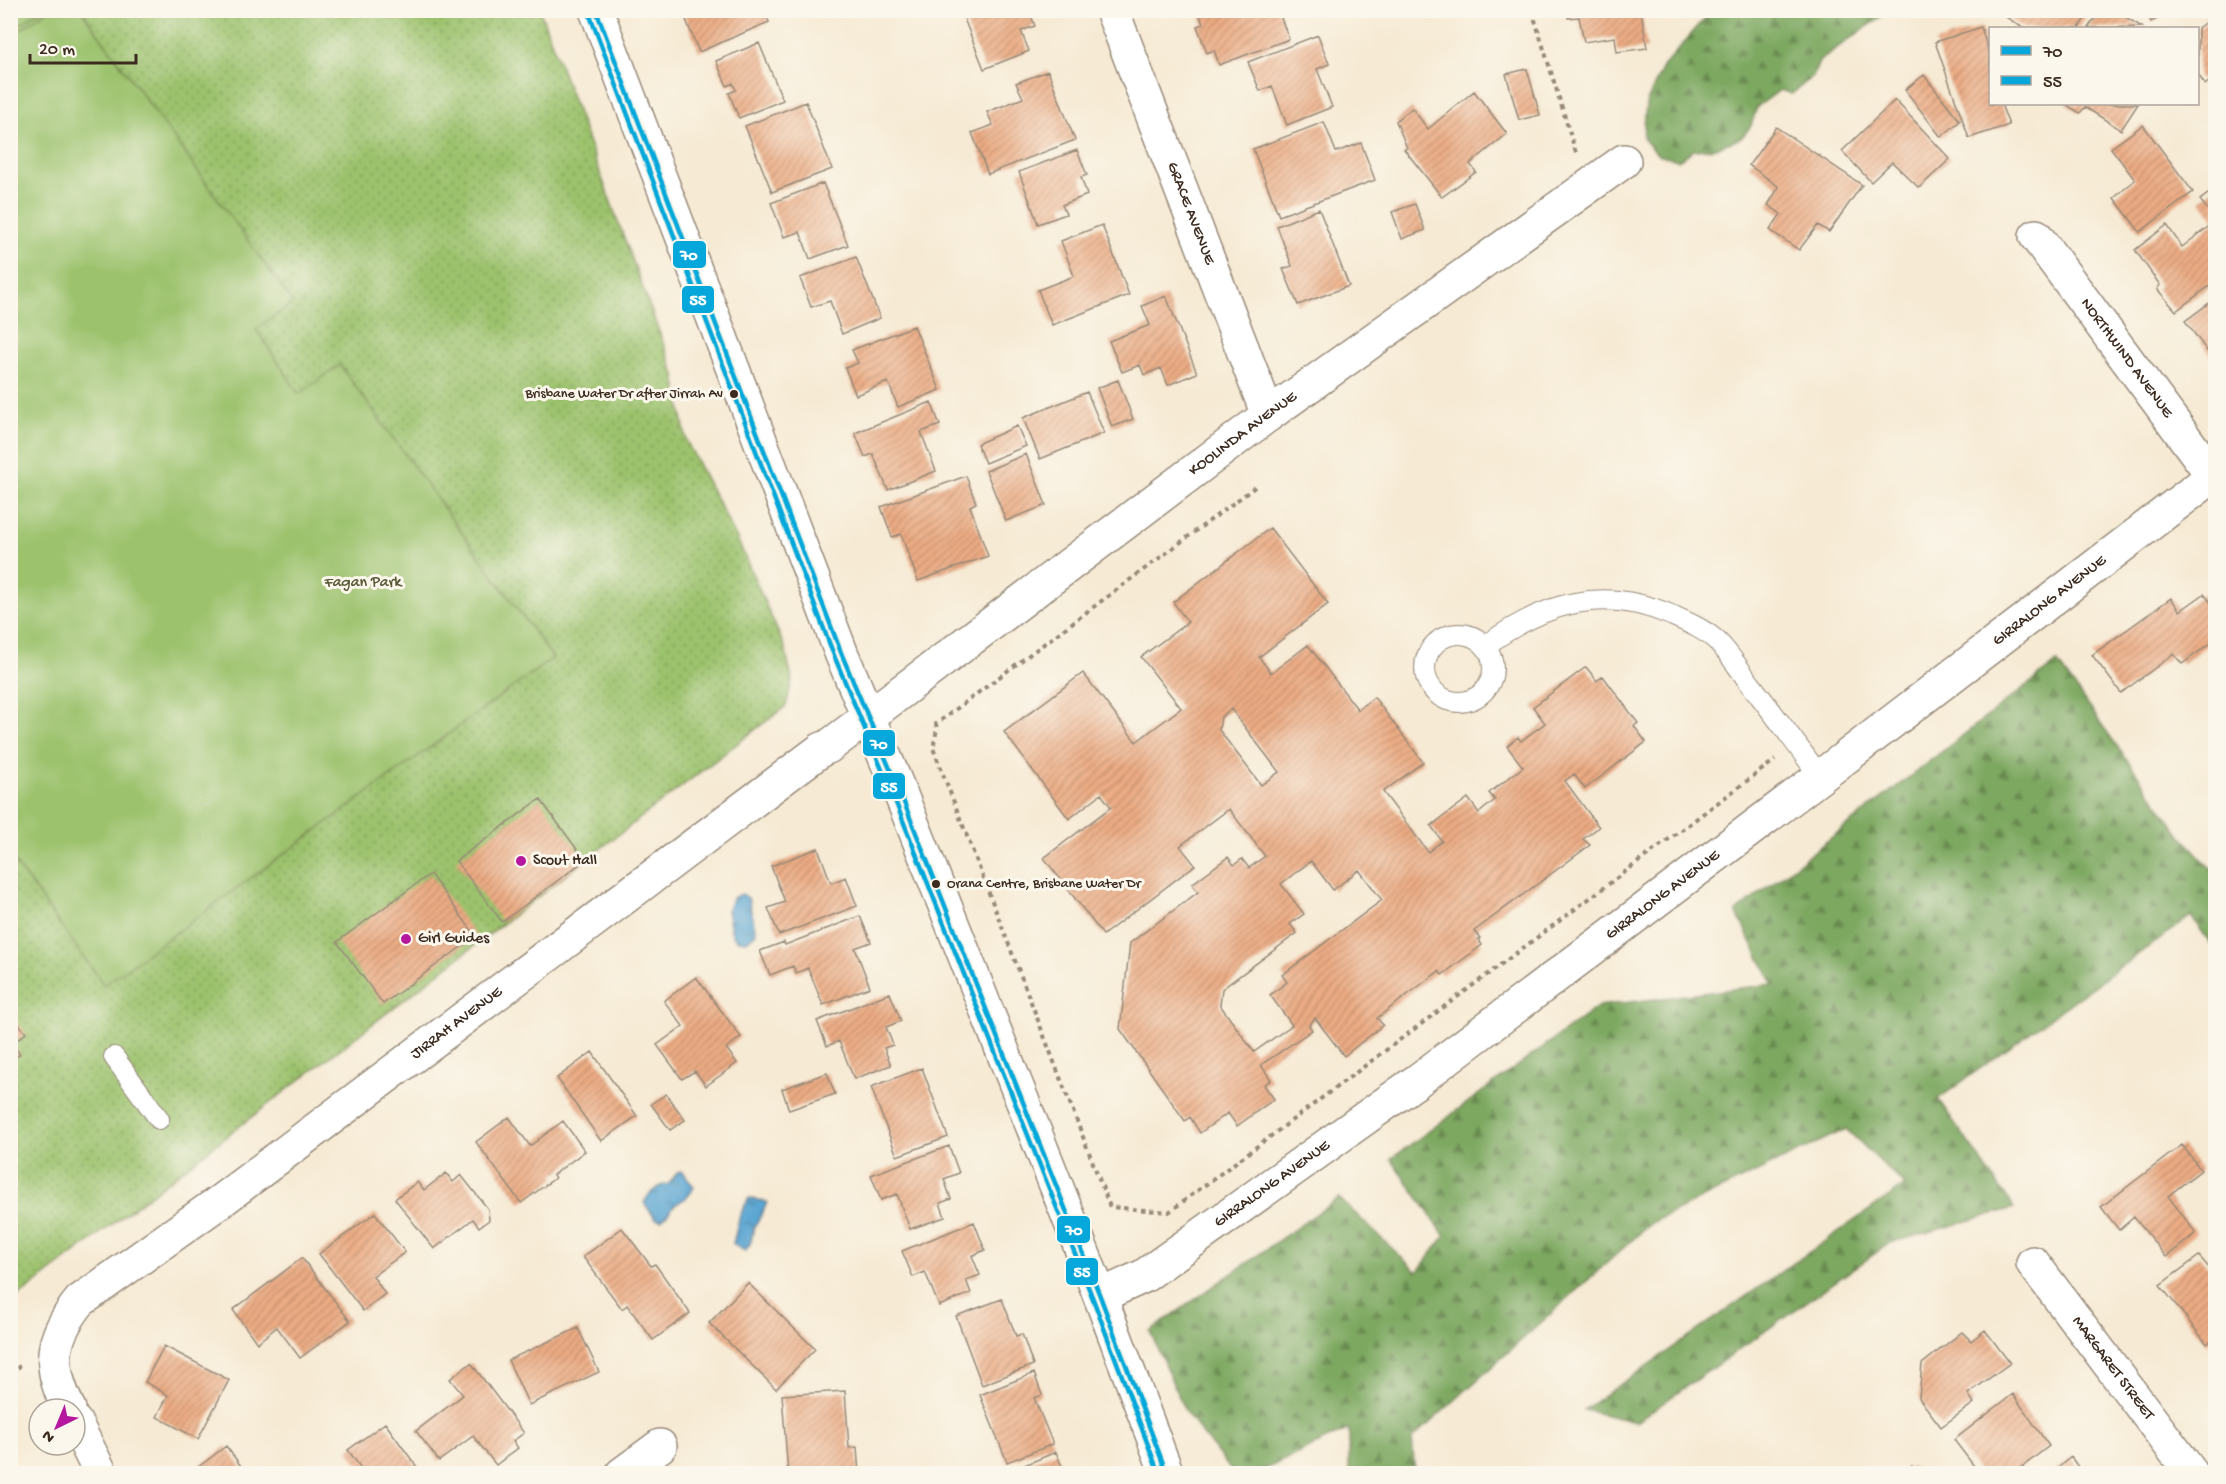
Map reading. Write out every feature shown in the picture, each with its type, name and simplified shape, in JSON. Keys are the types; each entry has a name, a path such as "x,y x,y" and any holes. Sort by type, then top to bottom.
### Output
{"street":[{"path":"596,10 867,716 901,795 1100,1296 1167,1473"},
{"name":"GRACE AVENUE","path":"1112,10 1268,415"},
{"name":"KOOLINDA AVENUE","path":"867,716 1268,415 1623,161"},
{"name":"NORTHWIND AVENUE","path":"2036,236 2214,478"},
{"name":"GIRRALONG AVENUE","path":"1100,1296 1144,1275 1417,1081 2214,478"},
{"name":"JIRRAH AVENUE","path":"64,1397 54,1372 57,1338 66,1319 80,1301 222,1200 867,716"},
{"name":"MARGARET STREET","path":"2033,1263 2192,1473"},
{"path":"87,1446 101,1473"},
{"path":"622,1473 660,1446"}],"lane":[{"path":"1485,646 1513,626 1573,604 1598,599 1628,601 1661,611 1689,623 1718,642 1820,777"},
{"path":"114,1058 159,1119"}],"path":[{"path":"1536,10 1535,20 1587,188"},
{"path":"1256,487 936,724 933,748 1110,1208 1169,1212 1797,744"}],"green space":[{"path":"11,10 39,10 39,11 11,31"},
{"path":"1712,10 1889,11 1820,60 1813,76 1792,94 1780,90 1757,107 1751,126 1741,138 1715,148 1694,150 1678,160 1658,155 1643,138 1646,104 1663,67"},
{"name":"Fagan Park","path":"11,11 540,11 675,375 686,440 739,543 785,648 792,680 786,706 11,1302"},
{"path":"47,11 82,11 293,303 256,329 299,394 340,365 553,658 104,985 11,857 10,37"},
{"path":"2057,662 2182,837 2215,873 2215,950 2191,916 1938,1099 2014,1208 1890,1243 1636,1422 1584,1410 1905,1185 1846,1129 1651,1223 1412,1439 1415,1473 1349,1473 1349,1429 1257,1473 1233,1473 1185,1411 1150,1331 1339,1198 1417,1272 1445,1236 1391,1159 1599,1006 1773,984 1736,912"}],"water":[{"path":"742,894 748,898 756,933 747,941 737,940 732,934 727,910 734,897"},
{"path":"680,1171 694,1187 689,1195 675,1205 663,1219 655,1218 644,1203 654,1190 669,1184"},
{"path":"749,1198 767,1202 745,1251 733,1244 740,1215"}],"building":[{"path":"682,10 764,10 769,22 699,52"},
{"path":"978,10 1029,10 1035,26 1021,31 1029,51 984,69 963,16"},
{"path":"1198,10 1242,10 1244,16 1259,10 1278,10 1289,39 1219,65 1214,50 1207,53 1197,26 1203,24"},
{"path":"1566,10 1641,10 1647,48 1617,52 1615,37 1584,42 1579,17 1568,18"},
{"path":"1995,10 2090,10 2080,27 2021,27"},
{"path":"2100,10 2114,10 2142,27 2089,27"},
{"path":"2146,10 2177,10 2151,22"},
{"path":"2216,14 2216,76 2205,85 2199,76 2199,27"},
{"path":"1981,27 1989,53 1989,105 2001,105 2009,125 1969,138 1935,42"},
{"path":"1318,35 1329,64 1317,69 1332,107 1287,125 1272,86 1260,91 1248,62"},
{"path":"759,43 783,100 739,118 729,93 736,90 733,83 727,86 716,61"},
{"path":"1527,69 1540,115 1519,120 1506,74"},
{"path":"1048,71 1075,140 988,174 972,133 993,125 987,112 1023,98 1016,83"},
{"path":"1924,75 1960,121 1941,137 1905,90"},
{"path":"1474,91 1507,134 1470,164 1476,172 1442,197 1404,149 1407,148 1396,121 1412,108 1428,129"},
{"path":"1895,100 1950,159 1919,188 1892,162 1871,182 1842,151"},
{"path":"806,102 832,169 772,192 745,126"},
{"path":"2067,105 2137,105 2121,130 2085,107 2080,113"},
{"path":"1324,122 1336,152 1361,143 1375,180 1279,216 1253,149"},
{"path":"2143,125 2193,192 2140,232 2114,198 2135,180 2111,148"},
{"path":"1776,127 1862,185 1829,232 1818,225 1799,250 1770,230 1781,214 1768,205 1779,187 1749,165"},
{"path":"1077,150 1087,175 1081,177 1087,195 1062,205 1066,214 1038,224 1019,172"},
{"path":"823,183 848,245 810,259 800,232 784,237 771,203"},
{"path":"2216,188 2216,220 2200,200"},
{"path":"1415,204 1425,230 1402,239 1392,212"},
{"path":"1319,209 1349,286 1298,305 1283,269 1292,266 1277,226"},
{"path":"2216,221 2216,281 2176,311 2157,289 2160,285 2135,250 2167,225 2182,247"},
{"path":"1102,225 1129,295 1052,325 1038,290 1074,276 1061,241"},
{"path":"856,257 880,318 842,334 830,301 811,307 800,278"},
{"path":"1166,296 1197,373 1168,385 1161,368 1144,375 1140,365 1122,372 1109,341 1150,325 1142,306"},
{"path":"2216,298 2216,351 2210,355 2185,321"},
{"path":"914,326 940,390 898,407 888,382 856,395 845,368 858,363 852,350"},
{"path":"1118,380 1133,419 1112,427 1097,388"},
{"path":"1087,392 1104,433 1040,459 1023,418"},
{"path":"931,402 940,425 921,432 936,471 888,490 873,454 865,457 855,433"},
{"path":"1017,426 1026,446 985,463 977,444"},
{"path":"1026,454 1046,505 1006,521 986,471"},
{"path":"966,476 976,503 970,506 988,556 918,581 901,534 892,537 881,507"},
{"path":"1270,528 1328,604 1259,657 1271,673 1308,645 1358,710 1374,697 1423,762 1383,792 1428,852 1442,841 1431,826 1468,798 1479,813 1495,800 1489,793 1523,767 1507,746 1518,737 1521,741 1545,723 1533,707 1586,667 1597,681 1603,676 1638,723 1634,726 1646,742 1585,789 1574,774 1565,781 1599,827 1583,839 1590,845 1474,931 1482,945 1442,975 1439,971 1377,1018 1383,1025 1344,1056 1315,1018 1309,1025 1312,1030 1261,1065 1271,1080 1264,1085 1274,1099 1237,1126 1228,1113 1200,1133 1190,1117 1185,1121 1120,1029 1130,943 1198,892 1192,884 1228,857 1234,865 1242,859 1249,868 1265,856 1229,809 1180,846 1195,865 1103,935 1044,858 1111,807 1101,794 1069,819 1004,732 1083,673 1136,742 1181,708 1141,657 1188,622 1173,602","holes":["1231,709 1279,772 1261,785 1219,730 1221,717","1311,861 1333,890 1359,870 1382,900 1282,975 1287,982 1270,995 1292,1025 1254,1052 1220,1005 1222,989 1297,933 1290,924 1304,914 1281,884"]},
{"path":"2204,594 2216,609 2216,639 2182,664 2174,654 2121,693 2092,655 2171,598 2180,611"},
{"name":"Scout Hall","path":"540,799 585,860 502,922 456,861"},
{"path":"818,848 831,883 846,877 857,906 779,935 768,908 785,902 771,866"},
{"name":"Girl Guides","path":"430,874 476,936 383,1004 337,942"},
{"path":"860,916 871,942 855,948 870,987 823,1005 808,968 796,973 793,966 770,975 760,951 784,942 785,945"},
{"path":"696,977 741,1037 726,1048 737,1063 706,1086 695,1071 682,1079 657,1045 683,1026 664,1001"},
{"path":"890,993 901,1021 886,1027 893,1045 884,1048 891,1065 854,1079 839,1041 827,1046 817,1021"},
{"path":"10,1014 26,1033 12,1044 20,1054 10,1061"},
{"path":"592,1052 637,1116 601,1141 557,1078"},
{"path":"922,1068 948,1137 897,1156 871,1087"},
{"path":"827,1073 835,1094 789,1110 782,1089"},
{"path":"666,1094 685,1120 670,1130 651,1104"},
{"path":"509,1117 530,1146 563,1121 585,1151 553,1175 555,1178 521,1203 476,1142"},
{"path":"2182,1145 2201,1170 2168,1196 2196,1233 2166,1257 2134,1217 2119,1230 2101,1207"},
{"path":"949,1146 959,1173 944,1179 951,1199 940,1203 945,1217 910,1229 897,1194 881,1200 871,1175"},
{"path":"446,1173 453,1182 461,1175 488,1209 489,1220 479,1227 473,1219 434,1249 395,1199 417,1182 424,1190"},
{"path":"375,1213 405,1252 373,1276 385,1294 363,1311 319,1254"},
{"path":"974,1222 985,1250 972,1256 980,1275 966,1280 971,1293 939,1306 925,1272 913,1277 902,1251"},
{"path":"622,1228 651,1266 655,1264 690,1313 653,1340 627,1305 622,1309 583,1257"},
{"path":"2199,1256 2216,1276 2216,1337 2207,1344 2160,1285"},
{"path":"302,1258 350,1321 300,1358 277,1327 257,1343 233,1310"},
{"path":"748,1283 815,1349 776,1389 709,1323"},
{"path":"1002,1299 1016,1336 1022,1334 1033,1365 982,1385 956,1316"},
{"path":"578,1328 599,1372 529,1405 508,1360"},
{"path":"1985,1330 2010,1363 1968,1394 1974,1403 1941,1427 1919,1398 1922,1364 1962,1332 1971,1341"},
{"path":"164,1346 229,1380 198,1439 157,1417 168,1395 145,1382"},
{"path":"471,1363 524,1433 513,1441 518,1448 496,1465 473,1436 439,1461 416,1431 463,1395 450,1379"},
{"path":"1034,1373 1042,1395 1034,1398 1053,1444 1007,1462 980,1395"},
{"path":"845,1391 849,1448 857,1447 859,1474 788,1474 782,1395"},
{"path":"2013,1394 2049,1446 2013,1474 1980,1474 1954,1440"},
{"path":"385,1423 422,1474 365,1474 348,1450"},
{"path":"226,1446 247,1474 189,1474"},
{"path":"1056,1452 1065,1474 1005,1474 1005,1473"},
{"path":"2071,1457 2083,1474 2050,1474"},
{"path":"1912,1466 1917,1474 1900,1474"}],"transit line":[{"name":"70","path":"596,10 842,655 901,795 1100,1296 1167,1474"},
{"name":"55","path":"589,13 835,658 894,798 1093,1299 1159,1474"}],"place":[{"name":"Brisbane Water Dr after Jirrah Av","path":"734,394"},
{"name":"Scout Hall","path":"521,861"},
{"name":"Orana Centre, Brisbane Water Dr","path":"936,884"},
{"name":"Girl Guides","path":"406,939"}]}
